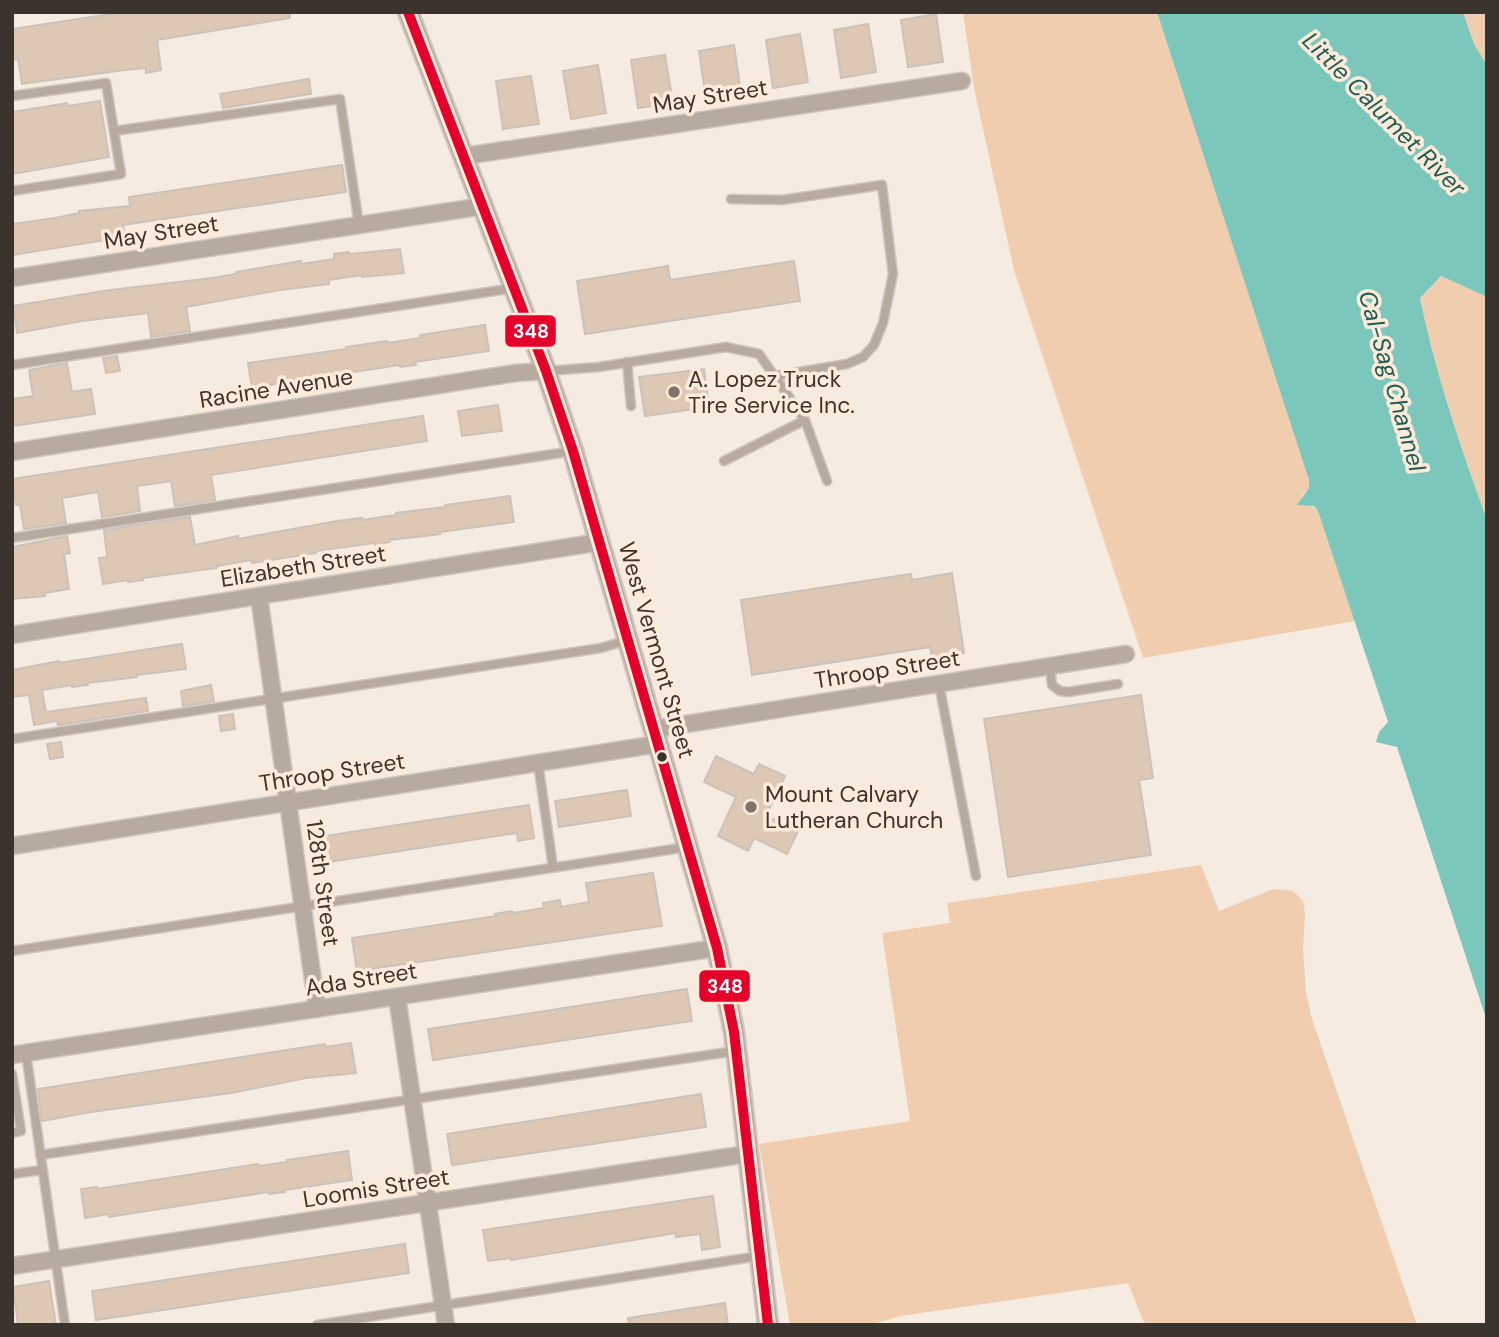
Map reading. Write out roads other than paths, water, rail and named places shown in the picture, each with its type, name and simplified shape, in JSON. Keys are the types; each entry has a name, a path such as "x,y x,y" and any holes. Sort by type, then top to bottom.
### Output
{"street":[{"name":"West Vermont Street","path":"408,12 515,288 573,451 718,948 735,1051 768,1325"},
{"name":"May Street","path":"465,156 961,81"},
{"name":"May Street","path":"12,278 484,206"},
{"name":"Racine Avenue","path":"12,452 516,373 546,371"},
{"name":"Elizabeth Street","path":"12,635 600,542"},
{"name":"128th Street","path":"259,596 317,1009"},
{"name":"Throop Street","path":"12,846 538,763 657,737 939,684 1126,654"},
{"name":"Ada Street","path":"19,1054 718,948"},
{"path":"397,997 446,1325"},
{"name":"Loomis Street","path":"12,1266 747,1154"}],"lane":[{"path":"12,96 106,83 121,174 12,191"},
{"path":"114,131 340,99 359,225"},
{"path":"731,199 782,200 882,185 893,274 883,323 874,345 863,357 847,364 775,376"},
{"path":"12,365 515,288"},
{"path":"546,371 726,347 760,354 805,420 827,481"},
{"path":"627,362 631,406"},
{"path":"724,461 805,420"},
{"path":"12,538 573,451"},
{"path":"12,740 601,648 628,640"},
{"path":"1050,666 1052,685 1060,691 1118,684"},
{"path":"939,684 976,876"},
{"path":"538,763 553,867"},
{"path":"12,951 689,846"},
{"path":"40,1155 735,1051"},
{"path":"19,1054 43,1170 65,1325"},
{"path":"12,1074 21,1131 12,1133"},
{"path":"12,1174 43,1170"},
{"path":"317,1325 760,1256"}],"water":[{"path":"1157,12 1463,12 1474,44 1487,65 1487,297 1441,276 1420,298 1441,382 1487,520 1487,1021 1397,747 1376,742 1379,732 1388,722 1318,511 1314,506 1297,505 1309,488 1309,480"}],"place":[{"name":"A. Lopez Truck Tire Service Inc.","path":"674,392"},
{"name":"Mount Calvary Lutheran Church","path":"751,807"}],"water label":[{"name":"Little Calumet River","path":"1384,114"},
{"name":"Cal-Sag Channel","path":"1392,381"}]}
